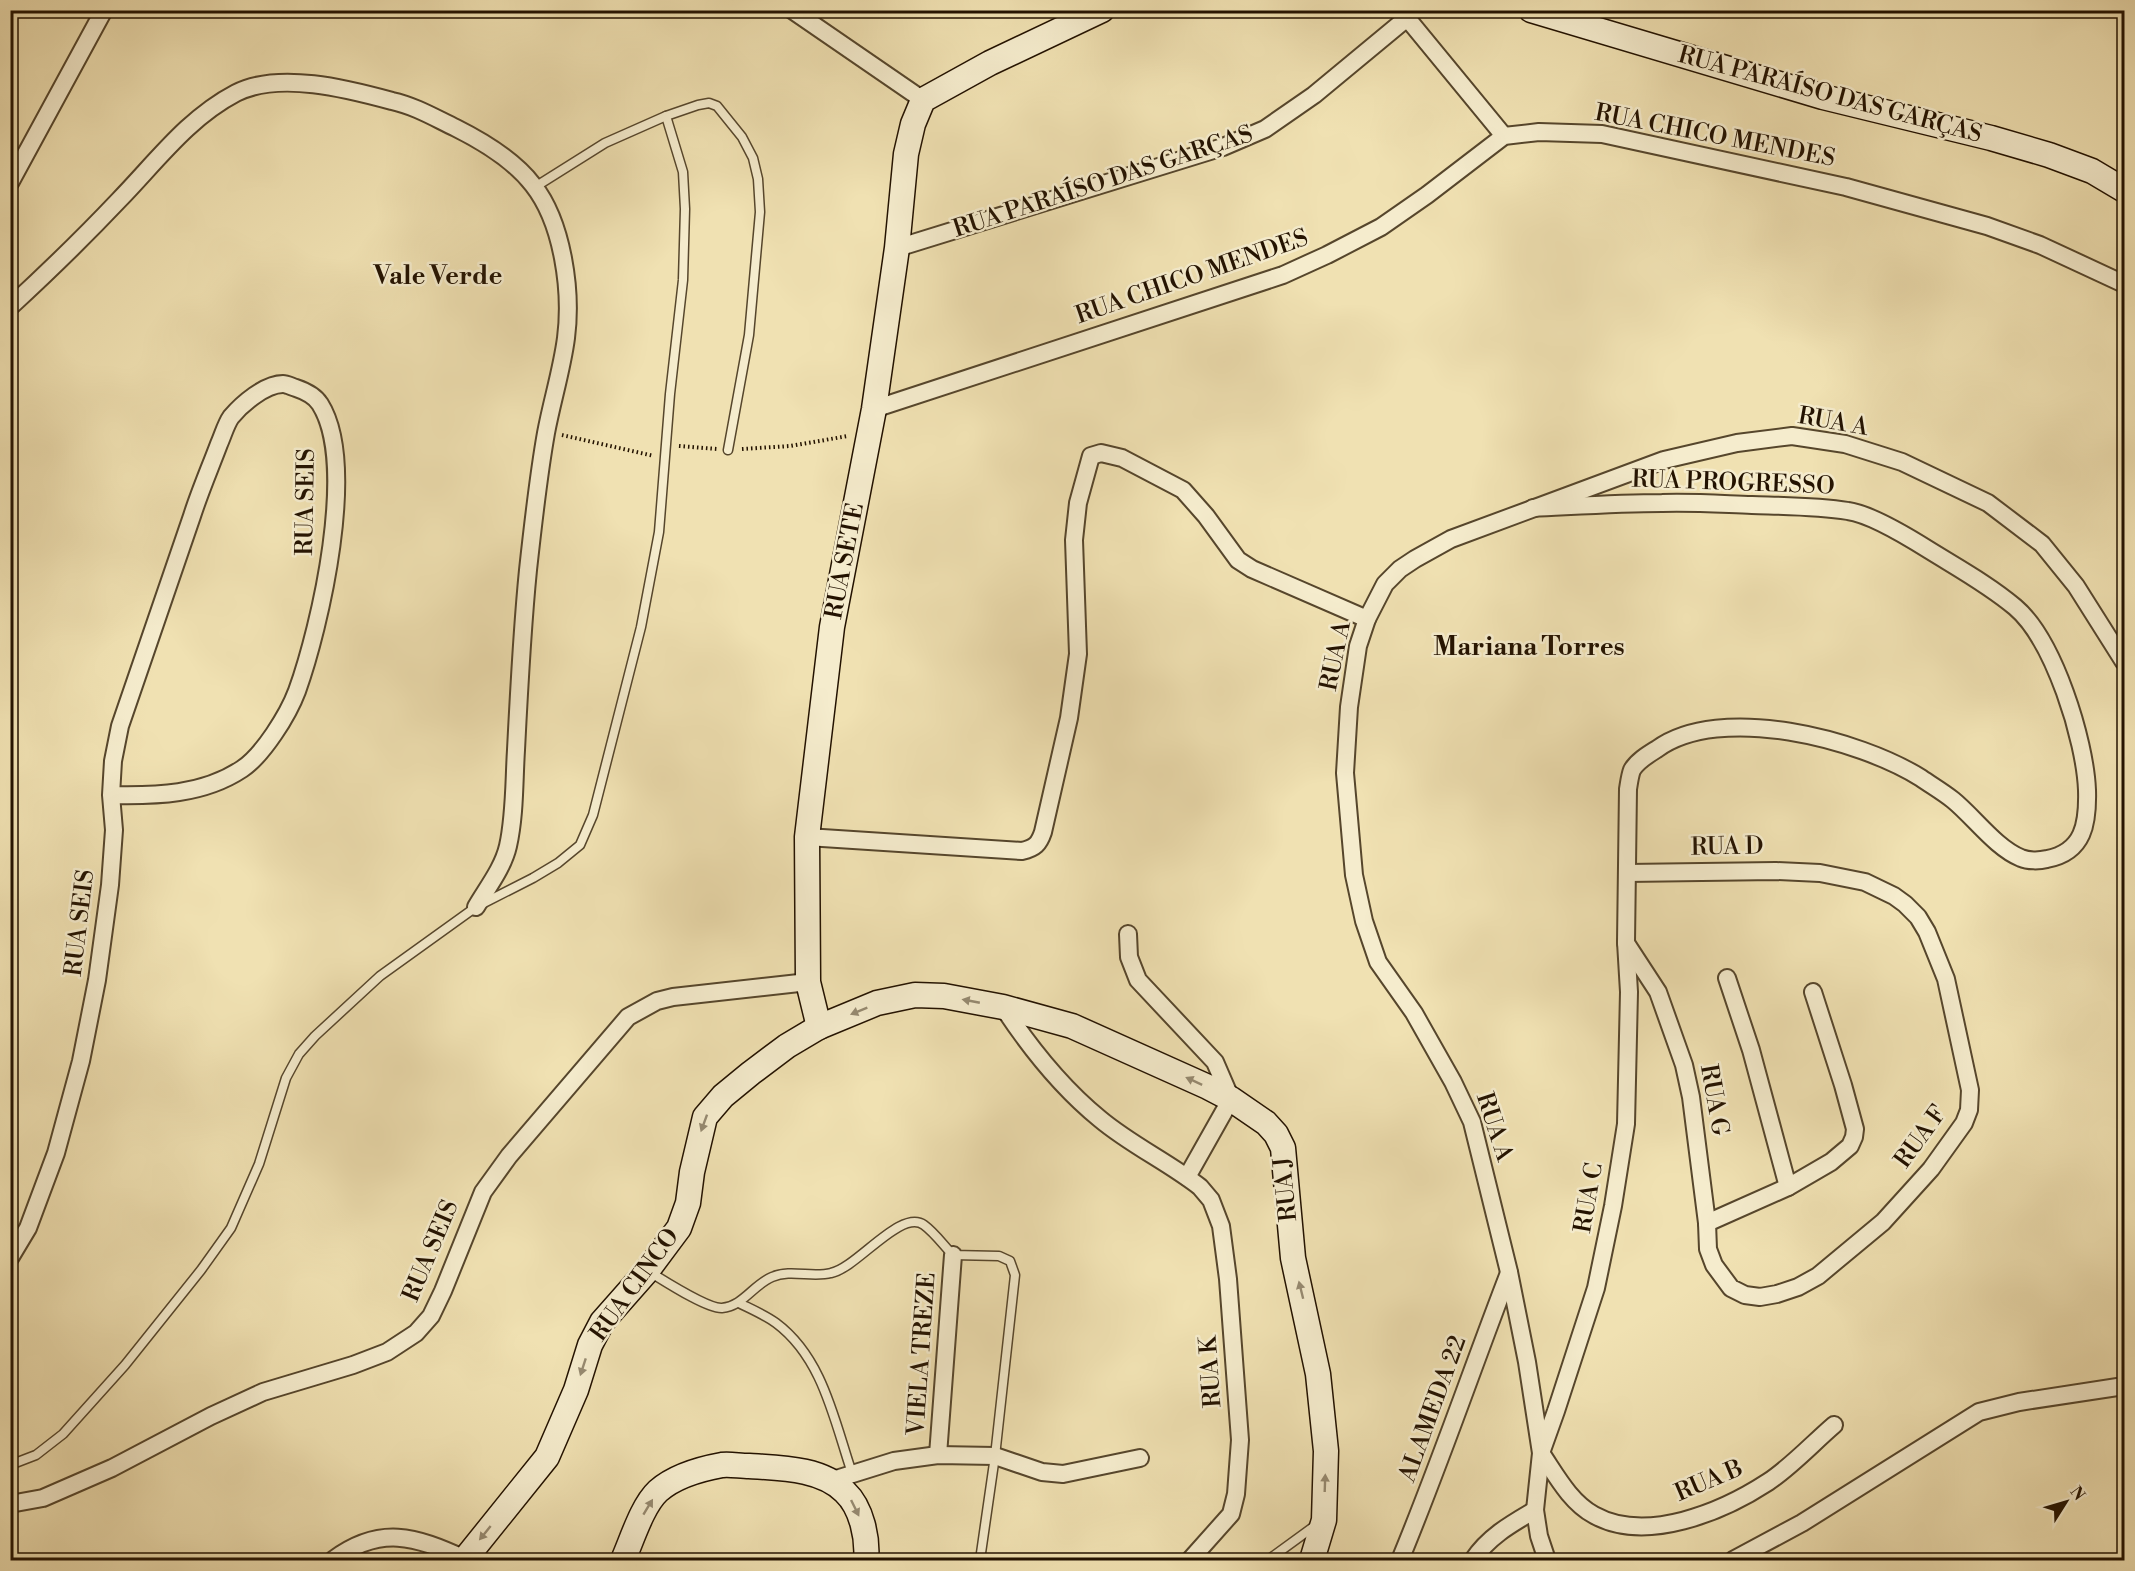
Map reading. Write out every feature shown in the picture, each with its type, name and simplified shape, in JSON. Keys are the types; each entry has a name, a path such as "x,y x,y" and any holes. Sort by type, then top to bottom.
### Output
{"street":[{"path":"10,183 104,10"},
{"path":"792,10 923,100 1086,13"},
{"name":"RUA PARAÍSO DAS GARÇAS","path":"1531,10 1823,97 1991,138 2049,155 2092,171 2124,190"},
{"path":"1410,14 1504,136"},
{"name":"RUA PARAÍSO DAS GARÇAS","path":"897,248 1223,147 1265,129 1314,95 1410,14"},
{"path":"10,307 65,257 173,141 201,116 240,91 261,86 304,83 352,90 406,104 480,140 517,168 535,187 553,222 564,260 569,301 566,339 546,432 534,512 522,629 512,815 508,849 476,907"},
{"name":"RUA SETE","path":"819,1027 808,982 807,837 832,627 871,421 897,248 906,154 913,124 923,100"},
{"name":"RUA CHICO MENDES","path":"871,421 1282,276 1381,226 1427,195 1504,136 1539,132 1602,134 1846,187 1988,226 2040,245 2124,284"},
{"name":"RUA SEIS","path":"10,1258 28,1228 56,1153 81,1061 97,980 110,885 114,830 111,795 112,761 120,726 201,490 229,420 245,402 264,390 282,384 307,391 319,403 331,431 335,468 334,515 331,554 324,592 296,693 268,744 243,769 220,781 184,792 152,796 111,795"},
{"name":"RUA A","path":"1547,1560 1539,1536 1535,1510 1541,1453 1527,1362 1509,1272 1472,1122 1454,1082 1419,1023 1378,962 1364,921 1354,875 1345,773 1352,680 1358,646 1367,619 1385,584 1400,569 1452,539 1664,460 1737,443 1792,436 1845,444 1902,462 1988,503 2042,544 2076,586 2124,662"},
{"path":"807,837 1023,851 1032,849 1039,843 1044,832 1069,718 1078,654 1074,540 1078,502 1088,461 1096,453 1122,458 1183,490 1212,523 1238,560 1252,569 1367,619"},
{"name":"RUA PROGRESSO","path":"1533,508 1665,502 1815,507 1853,511 1905,535 1978,580 2018,609 2045,645 2064,691 2079,746 2087,790 2084,829 2080,839 2070,851 2061,856 2042,860 2023,859 2005,848 1952,799 1917,776 1878,757 1818,736 1772,729 1727,728 1692,732 1665,743 1642,759 1632,770 1628,789 1627,873"},
{"name":"RUA D","path":"1627,873 1776,871 1820,873 1865,882 1894,896"},
{"path":"1626,942 1627,873"},
{"name":"RUA F","path":"1721,1277 1738,1292 1760,1297 1798,1287 1818,1276 1883,1222 1931,1169 1964,1123 1969,1110 1970,1090 1947,979 1918,917 1894,896"},
{"path":"1128,934 1129,957 1138,980 1215,1062 1231,1099 1187,1177"},
{"name":"RUA G","path":"1626,942 1658,992 1684,1065 1691,1097 1707,1223 1708,1249 1721,1277"},
{"name":"RUA C","path":"1541,1453 1596,1288 1613,1206 1626,1124 1629,992 1626,942"},
{"path":"1727,978 1751,1050 1788,1187"},
{"name":"RUA SEIS","path":"10,1504 43,1498 112,1468 211,1416 263,1392 361,1362 387,1352 416,1334 431,1316 483,1192 509,1156 628,1017 657,1001 673,997 808,982"},
{"path":"1707,1223 1788,1187 1850,1146 1855,1129 1813,992"},
{"name":"RUA J","path":"915,995 945,996 1003,1007 1072,1026 1231,1099 1266,1123 1276,1134 1283,1148 1293,1258 1318,1374 1326,1451 1324,1520 1312,1560"},
{"name":"RUA CINCO","path":"467,1559 547,1457 569,1407 590,1345 602,1322 647,1271 679,1228 688,1203 692,1172 705,1117 723,1096 751,1072 787,1046 819,1027 877,1003 915,995"},
{"name":"RUA K","path":"1003,1007 1042,1060 1069,1090 1101,1120 1187,1177 1211,1200 1221,1226 1228,1279 1240,1440 1236,1494 1231,1514 1190,1560"},
{"name":"VIELA TREZE","path":"938,1455 953,1255"},
{"name":"ALAMEDA 22","path":"1400,1560 1433,1482 1509,1272"},
{"path":"1732,1560 1802,1523 1978,1412 2019,1402 2124,1386"},
{"name":"RUA B","path":"1541,1453 1572,1498 1594,1515 1622,1525 1647,1527 1691,1519 1729,1503 1769,1481 1834,1425"},
{"path":"623,1560 644,1510 658,1491 682,1476 724,1465 778,1468 841,1477 894,1461 938,1455 995,1456 1042,1472 1063,1474 1140,1458"},
{"path":"841,1477 845,1492 857,1508 864,1532 866,1560"},
{"path":"1473,1560 1491,1538 1535,1510"},
{"path":"333,1560 366,1541 383,1537 416,1540 440,1547 467,1559"}],"lane":[{"path":"535,187 605,143 666,116 698,105 709,103 717,106 742,137 753,158 758,179 760,212 749,335 728,450"},
{"path":"10,1465 36,1455 63,1434 125,1365 201,1270 231,1228 259,1164 286,1078 299,1054 315,1036 380,976 476,907 533,878 558,863 580,845 593,815 644,617 659,532 665,445 683,280 685,208 683,172 666,116"},
{"path":"647,1271 708,1305 720,1308 739,1303 762,1282 774,1276 790,1273 831,1274 862,1257 894,1229 912,1221 923,1224 953,1255 999,1256 1010,1261 1016,1275 995,1456 980,1560"},
{"path":"739,1303 775,1323 810,1358 822,1384 841,1477"},
{"path":"1268,1560 1324,1520"}],"path":[{"path":"665,445 728,450 790,446 871,421"},
{"path":"546,432 664,458"}],"district":[{"name":"Vale Verde","path":"438,276"},
{"name":"Mariana Torres","path":"1529,647"}]}
